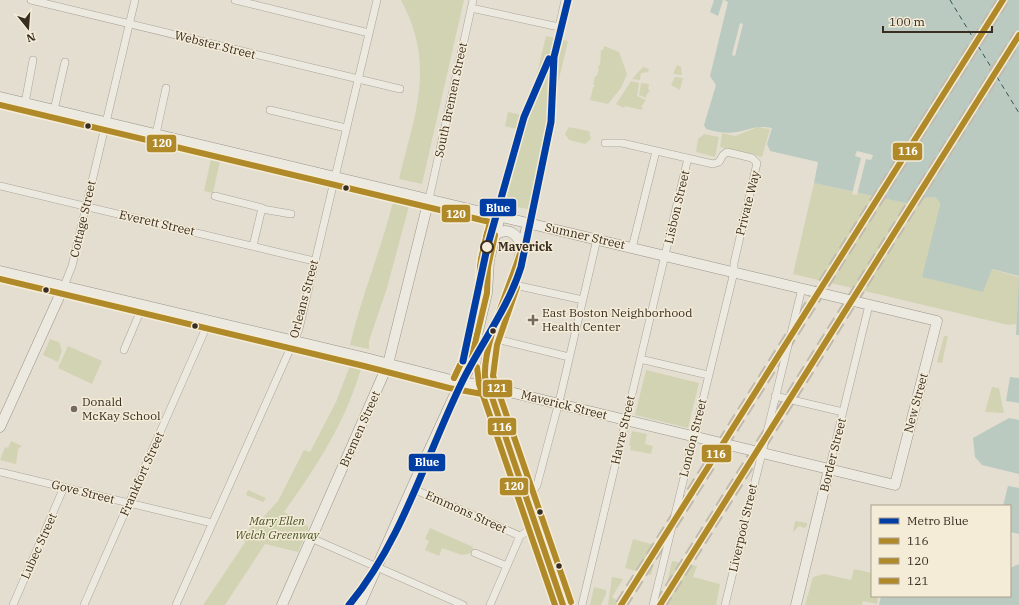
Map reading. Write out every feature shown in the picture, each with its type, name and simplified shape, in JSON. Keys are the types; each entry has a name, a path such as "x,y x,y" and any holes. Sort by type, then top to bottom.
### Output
{"main road":[{"name":"Sumner Street","path":"0,97 937,321"},
{"name":"Bremen Street","path":"282,605 388,364 393,350 429,199"},
{"path":"360,605 411,488 470,364 487,293 488,267 500,216"},
{"path":"528,223 522,247 492,338 485,372 563,605"},
{"path":"495,235 503,231 512,232 517,236 522,247"},
{"name":"Maverick Street","path":"0,271 895,485"},
{"name":"Cottage Street","path":"0,427 64,286"},
{"name":"New Street","path":"895,485 937,321"},
{"name":"Border Street","path":"796,605 829,469"}],"street":[{"name":"Webster Street","path":"31,0 400,89"},
{"name":"Cottage Street","path":"64,286 72,266 135,0"},
{"path":"235,0 369,32"},
{"name":"Orleans Street","path":"176,605 299,329 377,0"},
{"name":"South Bremen Street","path":"429,199 473,0"},
{"path":"471,8 559,27 565,0"},
{"path":"25,103 33,60"},
{"path":"54,110 65,62"},
{"path":"156,134 166,88"},
{"path":"270,110 346,128"},
{"path":"605,143 622,143 688,158"},
{"path":"632,248 656,151"},
{"name":"Private Way","path":"688,158 713,164 719,162 723,155 727,152 752,158 757,163 734,263 734,272"},
{"name":"Lisbon Street","path":"666,256 688,158"},
{"name":"Everett Street","path":"0,186 314,261"},
{"path":"215,196 260,206 262,209 291,214"},
{"path":"253,246 262,209"},
{"path":"526,494 533,491 537,485 558,404 597,239"},
{"name":"Havre Street","path":"582,605 666,256"},
{"name":"London Street","path":"653,605 734,272"},
{"path":"510,284 583,300"},
{"name":"Liverpool Street","path":"725,605 802,288"},
{"name":"Border Street","path":"829,469 869,304"},
{"path":"124,350 143,305"},
{"name":"Frankfort Street","path":"84,605 210,321"},
{"path":"492,338 569,357"},
{"path":"640,359 708,375"},
{"path":"775,396 843,412"},
{"name":"Gove Street","path":"0,472 212,523"},
{"name":"Lubec Street","path":"13,605 64,487"},
{"name":"Emmons Street","path":"411,488 520,536"},
{"path":"490,605 520,536 537,527"},
{"path":"311,538 463,605"},
{"path":"475,553 507,566"}],"green space":[{"path":"401,0 464,0 422,184 399,179 416,110 420,68 418,46 412,24"},
{"path":"546,36 568,41 528,209 505,205 523,131 505,126 508,112 527,116"},
{"path":"604,46 619,52 627,74 621,88 608,104 590,100 595,85 593,85 595,76 597,76 599,68 597,67 600,65 601,50 603,50"},
{"path":"677,65 681,67 682,75 673,74"},
{"path":"643,67 649,69 648,72 641,73 640,80 632,79"},
{"path":"675,77 683,78 680,90 671,85"},
{"path":"631,81 639,83 637,96 646,100 641,107 643,108 642,110 625,106 624,108 616,104"},
{"path":"641,83 649,84 648,89 650,90 646,96 647,98 639,95"},
{"path":"569,127 589,131 591,139 585,144 569,140 565,134"},
{"path":"758,127 770,129 762,157 720,147 722,133 735,136"},
{"path":"704,134 719,137 715,157 696,152 698,139"},
{"path":"211,159 220,161 213,193 204,191"},
{"path":"814,183 905,203 929,197 936,198 940,203 939,209 991,269 1019,277 1017,324 1008,325 793,274"},
{"path":"393,202 409,206 387,288 369,341 369,349 350,345 383,238"},
{"path":"944,336 948,336 942,363 937,362"},
{"path":"50,339 59,342 62,351 58,362 43,355"},
{"path":"68,346 102,361 92,384 58,368"},
{"name":"Mary Ellen Welch Greenway","path":"351,363 362,365 348,405 330,442 284,512 306,524 309,528 298,552 265,544 225,605 203,605 246,541 237,538 238,534 245,535 253,524 256,525 278,501 304,450 310,452 336,402"},
{"path":"646,370 699,383 688,428 635,415"},
{"path":"992,387 999,388 1004,413 985,412"},
{"path":"632,431 647,434 645,444 653,446 651,454 630,450 631,446 629,445"},
{"path":"11,441 22,446 18,449 16,464 0,460 5,447 8,448"},
{"path":"248,490 266,498 263,502 246,495"},
{"path":"795,521 807,523 807,526 804,528 799,526 793,532"},
{"path":"430,528 473,547 471,553 462,555 442,548 439,556 425,550 429,541 425,539"},
{"path":"633,539 658,546 651,575 625,568"},
{"path":"672,561 697,566 693,577 720,584 716,605 662,605"},
{"path":"854,569 871,573 871,597 878,597 877,604 863,601 862,605 805,605 813,577 824,574 851,580"},
{"path":"612,577 623,579 612,597 624,605 608,605"},
{"path":"594,587 606,590 606,594 601,605 590,605"}],"shaded area":[{"path":"714,0 723,0 718,16 710,12"},
{"path":"724,0 1019,0 1019,276 992,269 983,292 922,277 939,209 940,203 936,198 929,197 905,203 814,183 818,162 770,151 767,144 772,128 757,127 729,133 706,129 704,125 716,85 710,76 728,2"},
{"path":"1019,276 1019,335 1016,335"},
{"path":"1010,377 1019,378 1019,403 1006,401"},
{"path":"1009,418 1019,420 1019,474 982,465 975,457 973,438"},
{"path":"1008,486 1019,488 1019,534 1011,532 1011,505 1003,505"},
{"path":"1019,564 1019,605 879,605 881,597 1011,597 1011,568"}],"pier":[{"path":"740,23 743,24 735,56 732,55"},
{"path":"857,151 873,155 871,160 866,159 857,195 852,194 861,158 855,156"}],"ferry route":[{"path":"950,0 1019,113"}],"tunnel":[{"path":"621,605 1003,0"},
{"path":"660,605 1019,35"}],"metro line":[{"name":"Blue","path":"349,605 368,580 399,525 463,380 502,311 516,282 521,267 551,122 554,57 568,0"},
{"name":"Blue","path":"463,361 487,248 524,117 549,59"}],"transit line":[{"name":"116","path":"621,605 1003,0"},
{"name":"116","path":"660,605 1019,35"},
{"name":"120","path":"0,105 490,222 481,259 479,292 462,361 454,378"},
{"name":"121","path":"454,378 462,361 479,292 480,266 487,233"},
{"name":"116","path":"461,382 470,364 487,293 488,267 495,235"},
{"name":"116","path":"522,247 493,330 486,363 485,377 563,605"},
{"name":"120","path":"0,279 364,366 449,388 488,395"},
{"name":"121","path":"517,287 497,345 493,376 571,602"},
{"name":"120","path":"477,367 479,384 555,605"}],"place":[{"name":"Maverick","path":"487,247"},
{"name":"East Boston Neighborhood Health Center","path":"533,320"},
{"name":"Donald McKay School","path":"74,409"}]}
